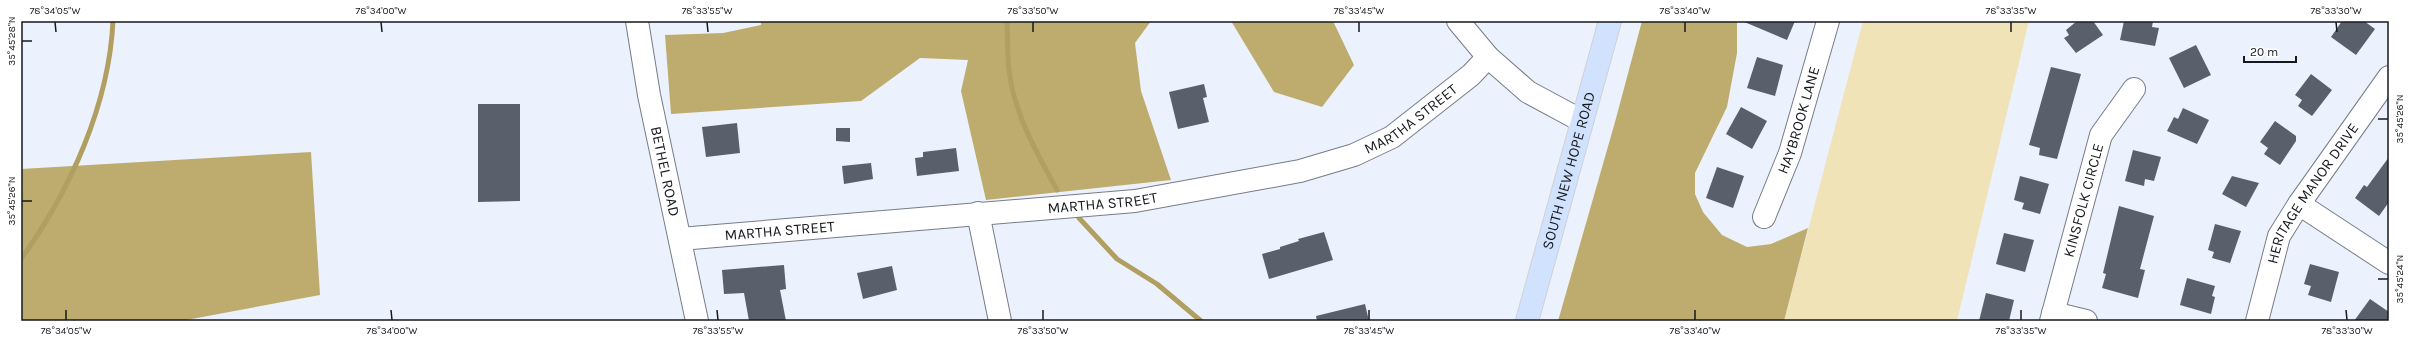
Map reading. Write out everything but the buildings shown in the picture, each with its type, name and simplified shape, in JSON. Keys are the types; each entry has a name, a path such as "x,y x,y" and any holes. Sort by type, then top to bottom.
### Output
{"main road":[{"name":"SOUTH NEW HOPE ROAD","path":"1527,321 1610,21"}],"street":[{"name":"BETHEL ROAD","path":"637,21 649,95 697,321"},
{"path":"1458,21 1488,57 1528,92 1582,121"},
{"name":"HAYBROOK LANE","path":"1764,217 1790,153 1828,21"},
{"name":"MARTHA STREET","path":"680,240 978,213 1134,201 1300,172 1354,156 1392,138 1471,75 1488,57"},
{"name":"HERITAGE MANOR DRIVE","path":"2257,321 2279,236 2299,204 2389,77"},
{"name":"KINSFOLK CIRCLE","path":"2052,317 2101,135 2134,89"},
{"path":"2299,204 2389,263"},
{"path":"978,213 1000,321"},
{"path":"2052,317 2086,321"}],"shaded area":[{"path":"761,21 1151,21 1135,43 1141,91 1171,180 986,200 961,91 968,60 920,58 861,101 671,114 665,35 723,33 761,25"},
{"path":"1231,21 1333,21 1354,65 1322,107 1274,92"},
{"path":"1642,21 1737,21 1737,53 1727,107 1695,173 1695,194 1703,212 1722,235 1747,247 1771,244 1808,228 1784,321 1558,321 1615,122"},
{"path":"1863,21 2029,21 1957,321 1784,321"},
{"path":"311,152 320,295 181,321 21,321 21,169"}],"waterway":[{"path":"21,259 39,233 55,205 71,176 84,146 104,84 110,53 113,21"},
{"path":"1007,21 1009,70 1016,102 1027,133 1057,190"},
{"path":"1079,218 1117,259 1157,284 1201,321"}]}
